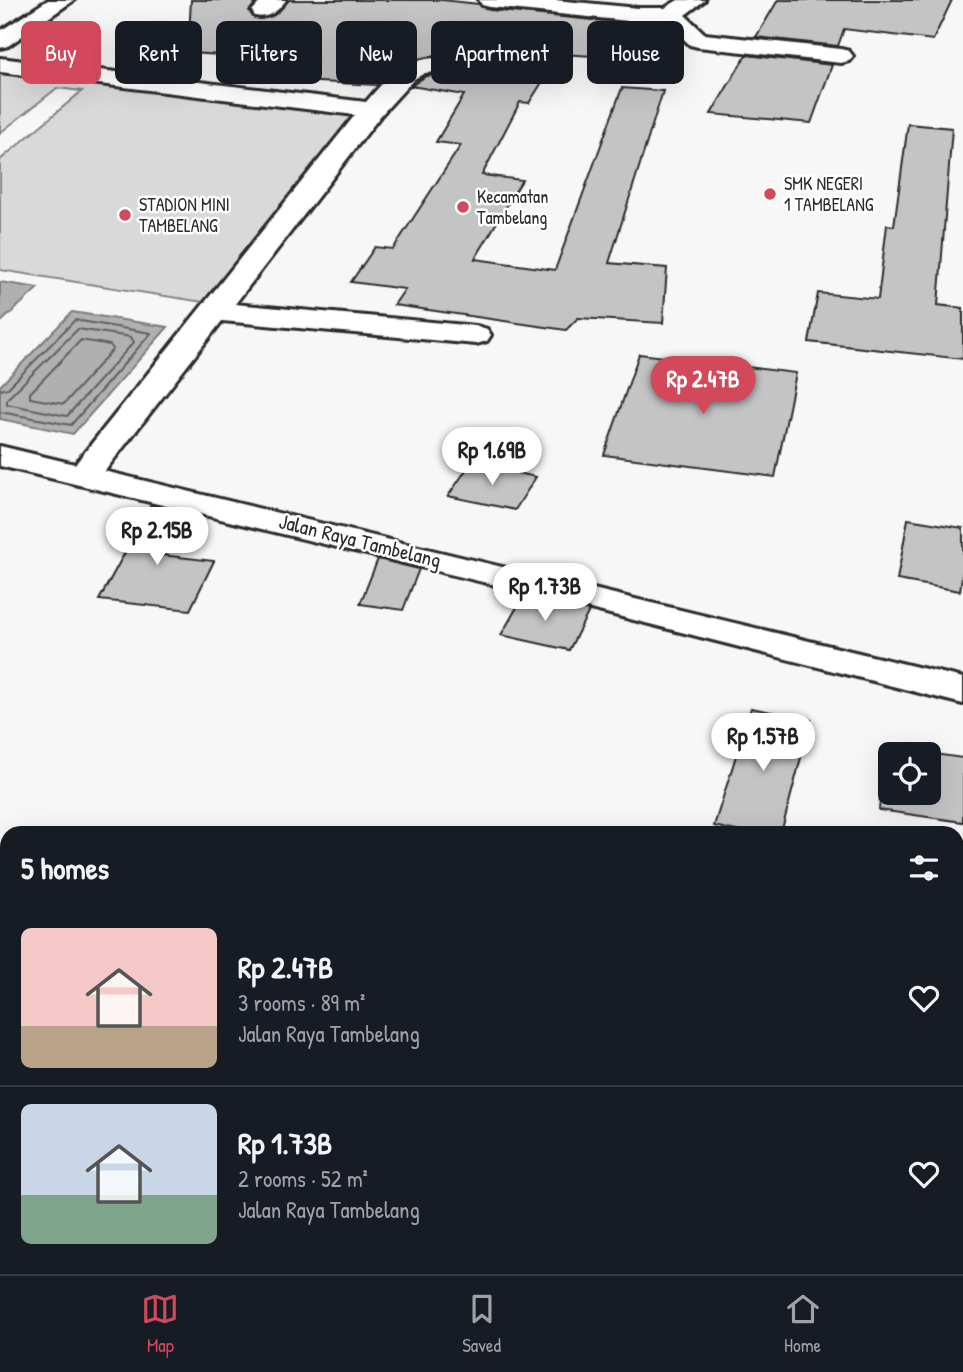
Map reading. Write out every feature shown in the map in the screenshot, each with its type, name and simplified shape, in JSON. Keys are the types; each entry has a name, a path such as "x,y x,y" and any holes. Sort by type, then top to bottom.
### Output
{"street":[{"path":"3,37 63,0"},
{"path":"490,0 614,14 670,14 694,0"},
{"path":"670,14 698,40 841,56"},
{"path":"0,65 372,110"},
{"path":"85,474 372,110 400,79 421,66 431,65"},
{"path":"216,311 476,335"},
{"name":"Jalan Raya Tambelang","path":"0,456 85,474 963,691"}],"shaded area":[{"name":"STADION MINI TAMBELANG","path":"0,71 21,73 21,84 101,82 364,112 209,303 0,270 0,160 82,91 57,88 0,133"}],"water":[{"path":"0,282 38,288 0,323"},
{"path":"72,312 168,327 73,434 0,419 0,386"}],"building":[{"path":"191,0 258,0 249,11 253,17 260,19 274,15 289,0 442,0 479,4 490,10 604,21 587,21 587,56 573,55 573,21 431,21 431,57 417,60 417,21 336,21 336,83 322,82 322,21 216,21 216,55 202,54 202,21 190,21"},
{"path":"778,0 952,0 933,40 844,29 838,46 756,37"},
{"path":"746,55 832,65 811,123 711,114"},
{"path":"431,76 431,84 541,84 529,103 520,102 482,175 522,180 475,259 555,270 622,88 663,91 609,263 667,268 663,323 578,318 566,330 394,305 405,289 351,282 375,247 393,249 461,145 436,142 464,95 411,86"},
{"path":"908,124 952,128 938,305 963,308 963,359 809,342 818,293 878,299 887,225 894,226"},
{"path":"639,354 796,373 775,477 604,455"},
{"path":"471,463 536,477 515,510 448,496"},
{"path":"151,505 192,515 153,554 214,561 190,610 99,600"},
{"path":"908,519 963,528 960,591 897,580"},
{"path":"378,559 419,569 403,610 360,604"},
{"path":"524,595 589,611 569,650 501,635"},
{"path":"751,708 811,720 783,826 714,826"},
{"path":"941,755 963,758 963,822 879,810 879,805 941,805"}],"place":[{"name":"SMK NEGERI 1 TAMBELANG","path":"770,194"},
{"name":"Kecamatan Tambelang","path":"463,207"},
{"name":"STADION MINI TAMBELANG","path":"125,215"}]}
